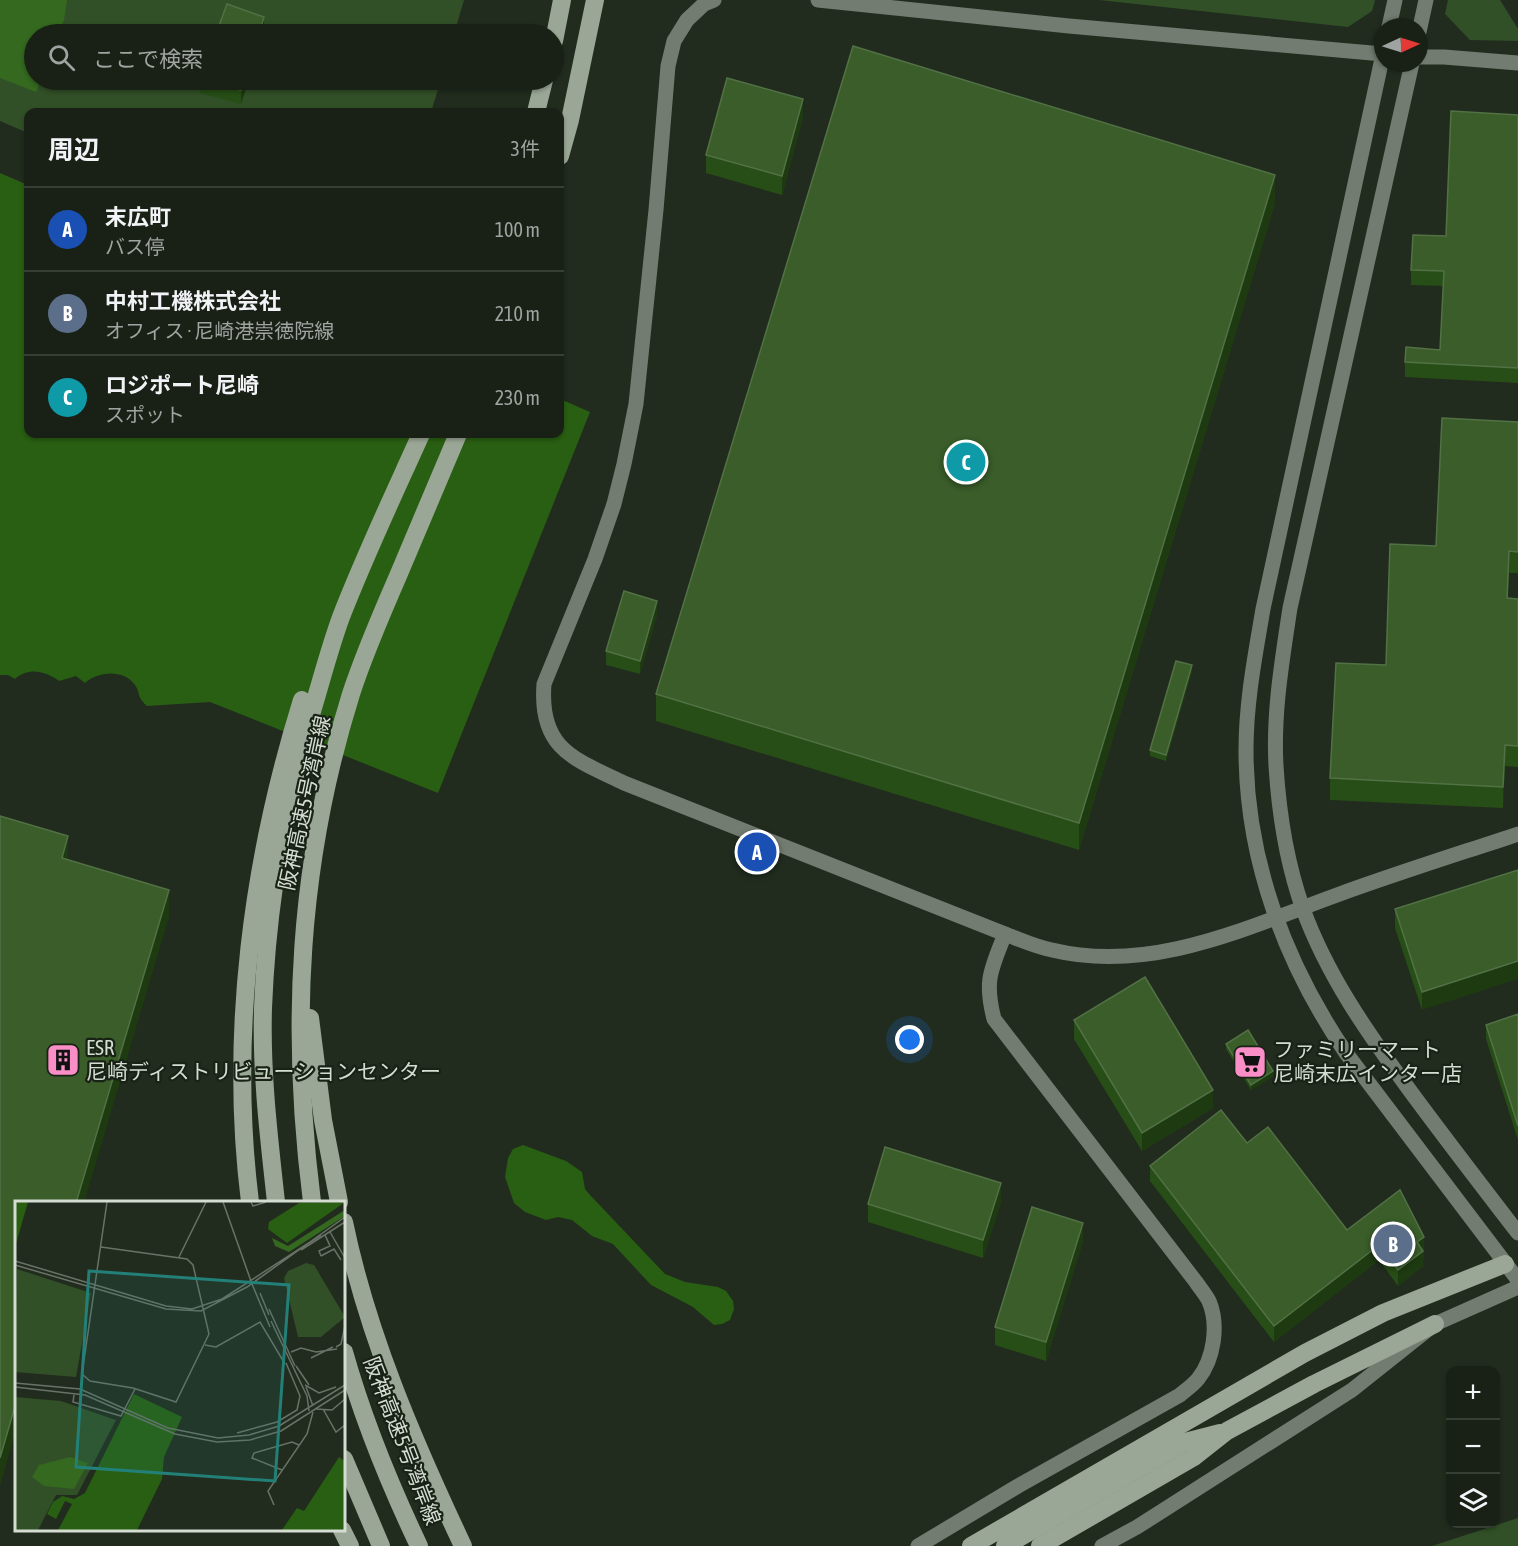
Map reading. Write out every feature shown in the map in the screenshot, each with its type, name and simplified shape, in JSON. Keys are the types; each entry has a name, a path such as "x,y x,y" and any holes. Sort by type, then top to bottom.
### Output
{"highway":[{"path":"557,24 562,0"},
{"path":"564,142 596,0"},
{"path":"537,108 542,90"},
{"name":"阪神高速5号湾岸線","path":"276,1201 266,1096 263,1009 272,894 290,794 317,693 341,617 419,438"},
{"name":"阪神高速5号湾岸線","path":"312,1201 304,1142 300,1079 302,949 309,878 321,814 351,694 373,633 456,438"},
{"path":"250,1201 244,1157 242,1057 247,981 261,863 274,797 309,680 341,617"},
{"path":"309,878 310,1017 323,1120 339,1201"},
{"path":"345,1226 364,1303 386,1367 463,1546"},
{"path":"1040,1546 1305,1353 1383,1313 1512,1261"},
{"path":"961,1546 1185,1442 1227,1431 1314,1384 1435,1324"},
{"name":"阪神高速5号湾岸線","path":"345,1355 394,1494 419,1546"},
{"path":"1005,1546 1185,1442"},
{"path":"345,1461 381,1546"},
{"path":"971,1546 1013,1522"},
{"path":"342,1531 350,1546"}],"street":[{"path":"714,0 704,4 687,20 674,41 668,66 656,210 634,413 614,504 595,559 544,684 545,719 553,737 567,753 624,783 1005,934 1052,950 1091,956 1148,955 1194,945 1518,834"},
{"path":"818,0 1069,26 1374,53"},
{"path":"1391,18 1395,0"},
{"path":"1422,18 1426,0"},
{"path":"1428,58 1518,63"},
{"path":"1379,72 1263,609 1250,688 1245,749 1250,811 1264,883 1275,919 1301,980 1323,1020 1353,1063 1512,1261 1518,1280"},
{"path":"1410,72 1290,608 1278,696 1276,765 1280,811 1292,873 1303,908 1333,977 1370,1036 1518,1233"},
{"path":"918,1546 1018,1486 1180,1395 1198,1379 1214,1345 1209,1302 1196,1281 994,1019 988,981 1005,934"},
{"path":"1102,1546 1137,1527 1352,1390 1435,1324 1518,1287"}],"shaded area":[{"path":"0,0 464,0 457,24 24,24 24,90 438,90 432,108 24,108 24,131 0,121"},
{"path":"0,0 67,0 62,24 24,24 24,87 0,78"},
{"path":"1099,0 1375,0 1372,11 1348,27"},
{"path":"1448,0 1500,0 1518,29 1518,41 1470,40 1445,14"},
{"path":"0,173 24,183 24,438 564,438 564,401 590,412 438,793 210,702 147,706 141,700 135,685 118,674 104,674 85,683 76,676 59,681 37,672 26,673 15,679 8,675 0,675"},
{"path":"523,1145 566,1161 582,1172 585,1189 665,1274 685,1282 718,1287 726,1291 733,1301 734,1309 730,1320 714,1325 693,1307 651,1285 613,1244 592,1236 572,1220 558,1217 546,1220 525,1212 514,1203 505,1177 508,1158 513,1149"},
{"path":"1518,1518 1518,1546 1432,1546 1487,1528 1500,1528 1500,1524"}],"building":[{"path":"227,4 264,17 262,24 220,24"},
{"path":"853,46 1275,175 1079,823 656,694"},
{"path":"727,78 803,99 782,176 706,155"},
{"path":"1451,111 1518,115 1518,368 1405,362 1406,347 1440,350 1444,271 1411,270 1413,235 1446,236"},
{"path":"1442,418 1518,422 1518,552 1509,551 1507,598 1518,599 1518,746 1505,745 1503,787 1330,778 1336,663 1386,665 1390,544 1436,546"},
{"path":"624,591 657,601 640,661 606,651"},
{"path":"1176,661 1192,665 1166,755 1150,750"},
{"name":"ESR 尼崎ディストリビューションセンター","path":"0,816 68,836 62,858 169,890 77,1201 15,1201 15,1406 0,1458"},
{"path":"1518,870 1518,961 1422,992 1395,909"},
{"path":"1145,977 1213,1090 1142,1133 1074,1020"},
{"path":"1518,1014 1518,1126 1486,1025"},
{"name":"ファミリーマート 尼崎末広インター店","path":"1248,1030 1273,1071 1251,1085 1226,1044"},
{"path":"1221,1110 1247,1143 1268,1127 1347,1230 1400,1190 1424,1237 1417,1242 1423,1251 1398,1270 1379,1245 1274,1326 1150,1166"},
{"path":"885,1147 1001,1183 983,1240 868,1204"},
{"path":"1032,1207 1083,1223 1046,1342 995,1327"}],"place":[{"name":"ロジポート尼崎","path":"966,462"},
{"name":"末広町","path":"757,852"},
{"name":"ESR 尼崎ディストリビューションセンター","path":"63,1060"},
{"name":"ファミリーマート 尼崎末広インター店","path":"1250,1062"},
{"name":"中村工機株式会社","path":"1393,1244"}]}
